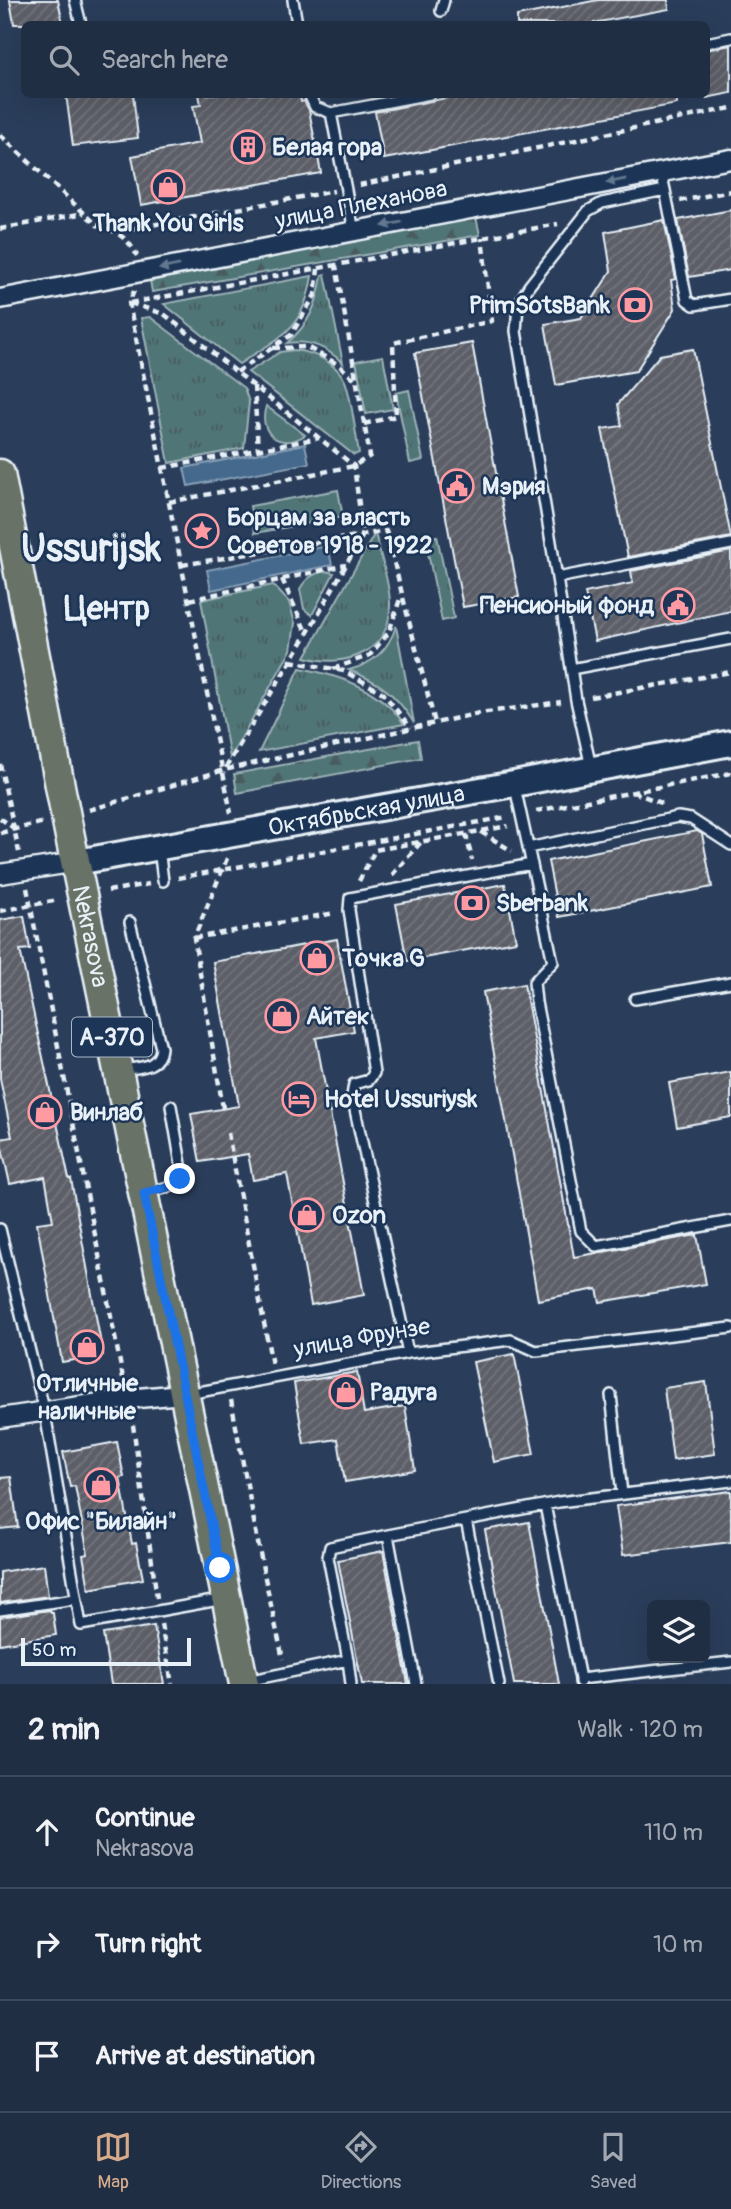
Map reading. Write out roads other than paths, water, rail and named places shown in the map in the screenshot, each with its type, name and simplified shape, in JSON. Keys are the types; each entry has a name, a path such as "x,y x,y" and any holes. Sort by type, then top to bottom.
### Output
{"main road":[{"name":"Nekrasova","path":"0,474 66,817 244,1683"}],"street":[{"name":"улица Плеханова","path":"0,299 354,231 663,181 731,159"},
{"name":"Октябрьская улица","path":"0,874 234,835 731,743"},
{"name":"улица Фрунзе","path":"0,1418 127,1399 183,1394"}],"lane":[{"path":"75,0 80,21"},
{"path":"293,0 296,21"},
{"path":"441,11 444,0"},
{"path":"710,42 731,38"},
{"path":"311,98 314,107 331,113 409,98"},
{"path":"331,113 354,231"},
{"path":"592,769 576,700 516,331 519,305 529,286 589,211 602,203 663,181 687,300 694,304 731,299"},
{"path":"557,578 731,544"},
{"path":"571,669 731,639"},
{"path":"514,784 553,962 534,982 536,1002 581,1231 596,1246 731,1221"},
{"path":"528,848 678,817 691,819 731,845"},
{"path":"159,847 163,881"},
{"path":"408,1353 352,1096 354,1084 369,1080 374,1073 349,910 350,898 532,864"},
{"path":"119,1070 154,1064 160,1057 162,1048 130,922"},
{"path":"635,999 731,982"},
{"path":"144,1193 171,1186 180,1179 182,1170 171,1107"},
{"path":"0,1228 45,1412 81,1625 227,1599"},
{"name":"улица Фрунзе","path":"183,1394 408,1353 511,1340 536,1351 731,1328"},
{"path":"611,1395 622,1494"},
{"path":"351,1684 328,1557 330,1547 545,1505 731,1481"},
{"path":"545,1505 580,1681 731,1662"},
{"path":"466,1520 499,1684"},
{"path":"387,1535 416,1684"},
{"path":"0,1610 75,1599"},
{"path":"244,1683 348,1660"}],"water":[{"path":"305,444 309,463 188,486 184,468"},
{"path":"328,546 332,565 211,590 207,570"}],"place":[{"name":"Белая гора","path":"248,147"},
{"name":"Thank You Girls","path":"168,187"},
{"name":"PrimSotsBank","path":"635,305"},
{"name":"Мэрия","path":"457,486"},
{"name":"Борцам за власть Советов 1918 - 1922","path":"202,531"},
{"name":"Пенсионый фонд","path":"678,605"},
{"name":"Sberbank","path":"472,903"},
{"name":"Точка G","path":"317,958"},
{"name":"Айтек","path":"282,1016"},
{"name":"Hotel Ussuriysk","path":"299,1099"},
{"name":"Винлаб","path":"45,1112"},
{"name":"Ozon","path":"307,1215"},
{"name":"Отличные наличные","path":"87,1347"},
{"name":"Радуга","path":"346,1392"},
{"name":"Офис \"Билайн\"","path":"101,1485"}],"district":[{"name":"Ussurijsk","path":"91,549"},
{"name":"Центр","path":"107,609"}]}
